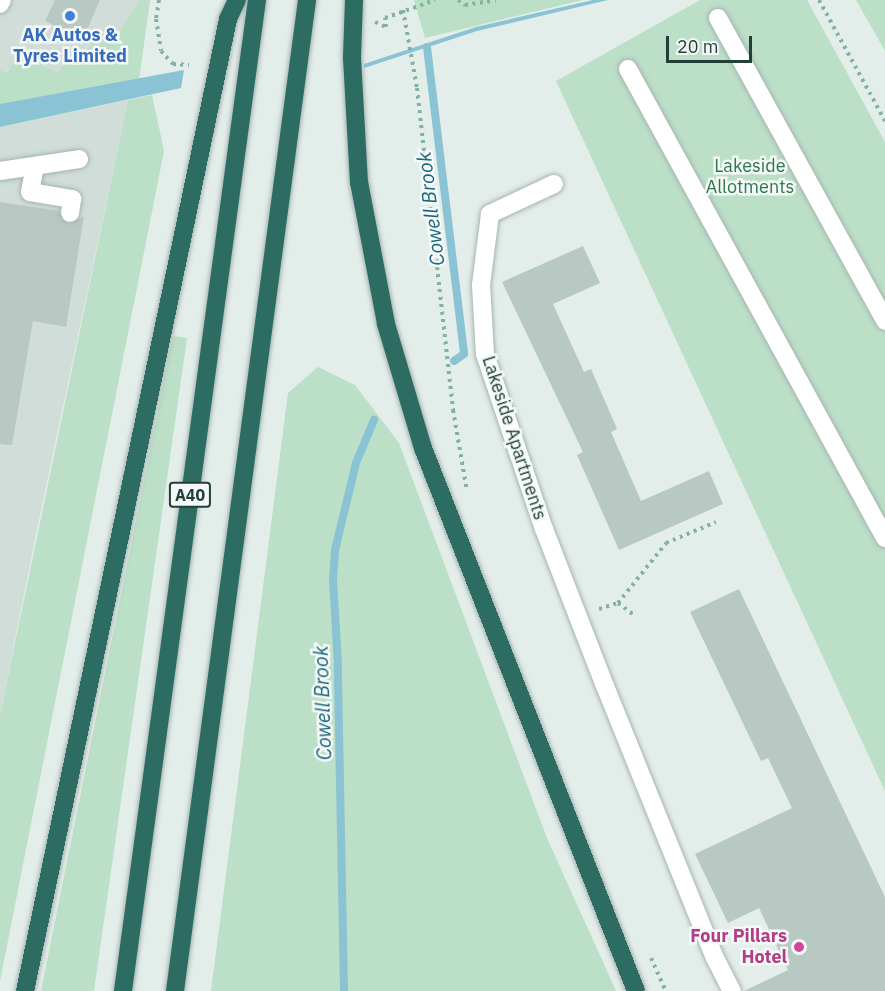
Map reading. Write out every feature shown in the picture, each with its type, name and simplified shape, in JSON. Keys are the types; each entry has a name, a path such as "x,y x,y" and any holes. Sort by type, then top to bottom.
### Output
{"highway":[{"path":"25,991 226,31 237,0"},
{"name":"A40","path":"123,991 257,0"},
{"name":"A40","path":"175,991 307,0"},
{"path":"354,0 352,58 359,182 386,324 423,448 636,991"}],"lane":[{"path":"718,18 885,321"},
{"path":"628,69 885,537"},
{"path":"0,171 78,159"},
{"path":"35,166 30,192 72,199 70,213"},
{"name":"Lakeside Apartments","path":"554,184 490,214 481,285 485,354 544,529 715,958 732,991"}],"path":[{"path":"159,0 156,19 161,51 172,64 189,65"},
{"path":"366,18 386,27 385,18 435,0"},
{"path":"458,0 465,5 495,0"},
{"path":"819,0 885,120"},
{"path":"404,10 417,88 453,410 468,500"},
{"path":"595,611 618,603 666,543 716,522"},
{"path":"618,603 634,615"},
{"path":"647,949 666,991"}],"shaded area":[{"path":"0,0 150,0 139,79 0,104"},
{"path":"128,100 37,529 0,715 0,127"}],"green space":[{"path":"140,0 150,0 139,79 0,104 0,70 8,73 17,55 59,73 67,54 83,60 91,43 113,42"},
{"path":"414,0 583,0 425,38"},
{"name":"Lakeside Allotments","path":"700,0 807,0 885,142 885,791 556,81"},
{"path":"856,0 885,0 885,51"},
{"path":"152,95 164,151 0,981 0,715 128,100"},
{"path":"173,336 187,338 94,991 41,991"},
{"path":"318,367 355,385 399,443 547,838 616,991 211,991 288,393"}],"water":[{"path":"593,0 608,0 477,31 364,68 364,64 476,27"},
{"path":"184,70 181,88 0,127 0,104"}],"building":[{"name":"AK Autos & Tyres Limited","path":"55,0 100,0 83,39 45,21"},
{"path":"0,202 59,211 68,224 84,216 66,327 33,321 12,445 0,444"},
{"path":"583,246 600,283 553,304 584,372 591,369 617,429 611,432 641,501 709,471 723,504 619,550 577,455 583,452 502,282"},
{"path":"739,589 885,897 885,991 744,991 788,970 759,908 728,923 695,854 792,808 768,758 761,761 690,612"}],"waterway":[{"name":"Cowell Brook","path":"427,47 464,354 454,361"},
{"name":"Cowell Brook","path":"344,991 338,664 333,580 335,550 356,463 374,420"}],"place":[{"name":"AK Autos & Tyres Limited","path":"70,16"},
{"name":"Four Pillars Hotel","path":"799,947"}]}
